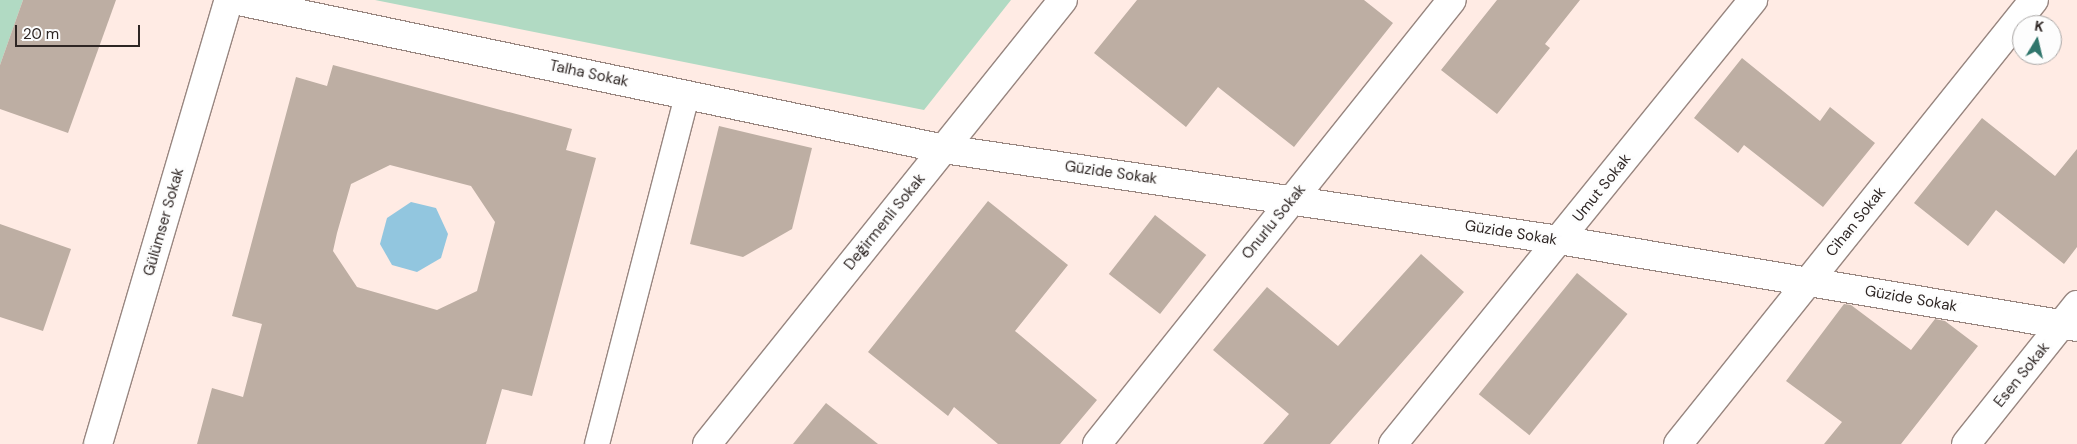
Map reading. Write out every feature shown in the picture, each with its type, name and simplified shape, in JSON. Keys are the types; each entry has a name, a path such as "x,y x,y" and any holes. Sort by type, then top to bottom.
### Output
{"street":[{"name":"Gülümser Sokak","path":"98,444 229,0"},
{"name":"Talha Sokak","path":"234,0 944,149"},
{"name":"Değirmenli Sokak","path":"707,444 1063,0"},
{"name":"Onurlu Sokak","path":"1097,444 1452,0"},
{"name":"Umut Sokak","path":"1393,444 1753,0"},
{"name":"Cihan Sokak","path":"1678,444 2034,0"},
{"name":"Güzide Sokak","path":"944,149 1293,199 1559,240 1809,282 2072,319"},
{"name":"Esen Sokak","path":"1966,444 2072,319"}],"lane":[{"path":"597,444 687,95"}],"green space":[{"path":"0,0 23,0 0,65"},
{"path":"375,0 1011,0 924,110"}],"water":[{"path":"411,202 436,208 448,234 441,258 417,272 392,265 380,244 387,218"}],"building":[{"path":"23,0 116,0 68,133 0,109 0,65"},
{"path":"1137,0 1364,0 1393,23 1294,147 1218,87 1186,127 1094,53"},
{"path":"1497,0 1580,0 1545,44 1550,48 1497,114 1441,70"},
{"path":"1742,58 1820,121 1830,107 1875,143 1823,207 1744,145 1738,153 1694,118"},
{"path":"333,65 572,129 566,150 596,158 532,396 502,389 486,444 197,444 212,388 243,397 262,324 232,316 296,77 327,86","holes":["390,165 471,186 495,222 477,291 437,310 357,287 333,251 351,184"]},
{"path":"1982,118 2055,176 2077,149 2077,247 2064,264 1996,210 1968,246 1914,203"},
{"path":"719,126 812,148 792,229 743,257 690,244"},
{"path":"988,201 1068,265 1015,331 1097,400 1060,444 998,444 954,407 948,416 868,352"},
{"path":"1155,215 1206,255 1160,314 1109,274"},
{"path":"0,224 71,249 43,331 0,317"},
{"path":"1421,254 1464,292 1330,444 1263,444 1289,414 1213,350 1267,287 1338,346"},
{"path":"1577,273 1628,314 1529,435 1479,394"},
{"path":"1844,304 1851,305 1911,350 1935,319 1945,321 1978,346 1901,444 1824,444 1842,422 1786,381"},
{"path":"826,403 878,444 793,444"}]}
